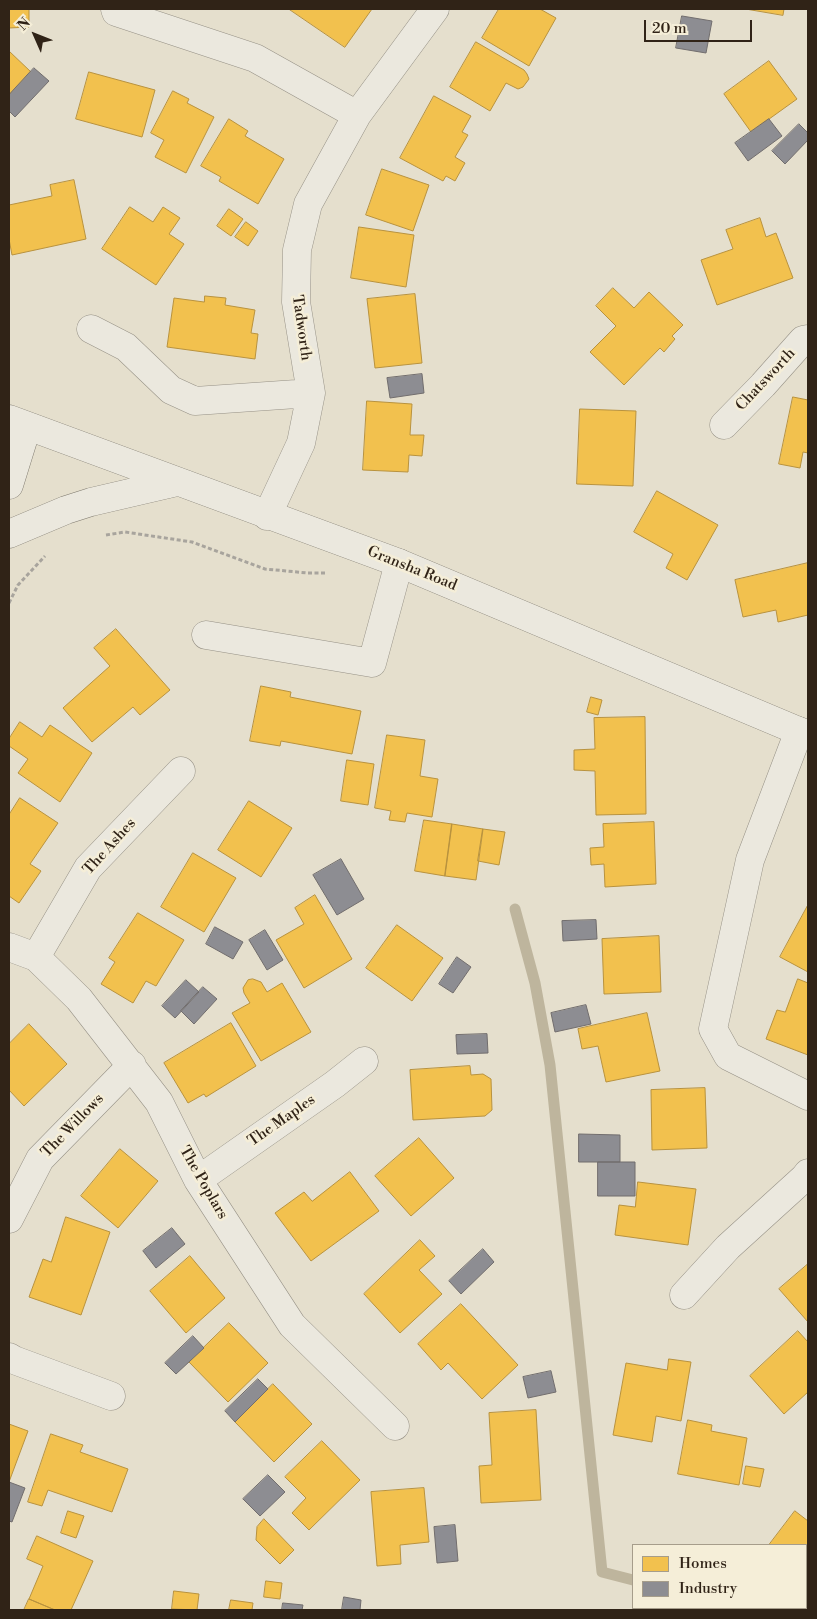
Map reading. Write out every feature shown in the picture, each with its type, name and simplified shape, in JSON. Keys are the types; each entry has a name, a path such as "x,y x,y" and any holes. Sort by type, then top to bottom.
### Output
{"street":[{"path":"115,9 116,12 254,58 357,115"},
{"name":"Tadworth","path":"268,516 300,444 311,393 296,302 297,250 308,204 357,115 435,9"},
{"path":"91,329 126,347 171,390 196,401 311,393"},
{"name":"Chatsworth","path":"724,424 763,385 803,340 808,339"},
{"path":"9,485 18,423"},
{"name":"Gransha Road","path":"18,423 399,563 804,733"},
{"path":"9,534 66,510 177,482"},
{"path":"206,635 372,663 399,563"},
{"path":"804,733 750,860 713,1029 728,1056 808,1096"},
{"name":"The Ashes","path":"36,957 88,868 181,771"},
{"name":"The Poplars","path":"9,948 36,957 79,999 159,1102 198,1180 292,1325 395,1426"},
{"name":"The Maples","path":"198,1180 335,1084 364,1061"},
{"name":"The Willows","path":"9,1219 40,1159 132,1065"},
{"path":"684,1295 728,1246 808,1173"},
{"path":"9,1356 14,1360 111,1396"}],"path":[{"path":"106,535 125,532 192,542 265,569 308,573 331,572"},
{"path":"9,603 18,585 48,553"}],"building: Homes":[{"path":"9,9 29,9 29,27 9,28"},
{"path":"289,9 372,9 345,47"},
{"path":"499,9 540,9 556,18 529,66 482,38"},
{"path":"746,9 784,9 783,15"},
{"path":"476,42 524,70 529,79 523,87 518,89 506,83 490,111 450,87"},
{"path":"9,51 31,72 9,95"},
{"path":"769,61 797,99 751,132 724,94"},
{"path":"89,72 155,90 142,137 76,119"},
{"path":"173,91 189,99 187,103 214,117 186,173 155,157 164,140 151,133"},
{"path":"434,96 471,116 462,132 468,135 455,157 465,163 455,181 446,176 443,181 400,158"},
{"path":"229,119 248,131 245,136 284,159 258,204 219,181 221,177 201,166"},
{"path":"382,169 429,185 413,231 366,215"},
{"path":"74,180 86,239 12,255 9,239 9,205 52,196 50,185"},
{"path":"130,207 153,222 163,207 180,218 169,234 184,244 156,285 102,249"},
{"path":"229,209 243,219 231,236 217,226"},
{"path":"760,218 766,237 776,233 793,278 717,305 701,260 733,249 726,230"},
{"path":"246,222 258,231 248,246 235,237"},
{"path":"359,227 414,235 406,287 351,278"},
{"path":"613,288 634,308 649,292 683,325 672,336 675,339 664,352 660,348 624,385 590,352 616,326 596,306"},
{"path":"415,294 422,363 375,368 367,299"},
{"path":"205,296 226,298 225,305 255,310 251,333 258,334 255,359 167,347 174,298 204,302"},
{"path":"793,397 808,400 808,453 803,452 800,468 779,464"},
{"path":"367,401 412,404 410,435 424,435 422,456 409,455 408,472 363,470"},
{"path":"580,409 636,411 633,486 577,484"},
{"path":"657,491 718,525 687,580 666,568 673,554 634,532"},
{"path":"808,563 808,615 778,622 776,610 743,617 735,580"},
{"path":"116,629 170,690 140,715 133,707 92,742 63,708 110,666 94,648"},
{"path":"261,686 291,692 290,697 361,711 352,754 281,741 280,746 250,741"},
{"path":"591,697 602,700 598,715 587,712"},
{"path":"645,717 646,814 596,815 595,771 574,770 574,750 595,749 594,718"},
{"path":"20,722 42,737 50,725 92,753 60,802 18,773 28,759 9,746 9,739"},
{"path":"387,735 425,740 420,776 438,779 432,817 407,813 405,822 389,820 391,811 375,808"},
{"path":"347,760 374,764 368,805 341,801"},
{"path":"20,798 58,823 30,864 41,871 19,903 9,896 9,815"},
{"path":"249,801 292,828 261,877 218,850"},
{"path":"424,820 452,824 445,876 415,871"},
{"path":"654,822 656,884 605,887 604,864 591,865 590,848 604,847 603,824"},
{"path":"452,824 483,829 476,880 445,876"},
{"path":"483,829 505,832 499,865 478,861"},
{"path":"193,853 236,878 204,932 161,907"},
{"path":"315,895 352,959 304,988 276,940 304,924 295,908"},
{"path":"808,905 808,972 780,957"},
{"path":"138,913 184,940 156,986 146,981 133,1003 101,984 115,962 109,958"},
{"path":"397,925 443,958 412,1001 366,968"},
{"path":"659,936 661,992 604,994 602,939"},
{"path":"253,979 261,982 267,992 282,983 311,1032 261,1061 232,1013 250,1003 243,988 248,980"},
{"path":"798,979 808,983 808,1055 766,1039 777,1010 785,1012"},
{"path":"647,1013 660,1071 606,1082 598,1046 582,1049 578,1029"},
{"path":"231,1023 256,1066 206,1097 204,1094 188,1103 164,1063"},
{"path":"29,1024 67,1064 24,1106 9,1090 9,1044"},
{"path":"470,1066 471,1075 483,1074 491,1079 492,1110 485,1116 413,1120 410,1070"},
{"path":"705,1088 707,1148 652,1150 651,1090"},
{"path":"419,1138 454,1178 411,1216 375,1176"},
{"path":"120,1149 158,1181 118,1228 81,1196"},
{"path":"350,1172 379,1211 311,1261 275,1213 304,1192 312,1201"},
{"path":"638,1182 696,1189 688,1245 615,1235 619,1205 635,1207"},
{"path":"66,1217 110,1232 81,1315 29,1297 43,1259 51,1262"},
{"path":"420,1240 435,1256 419,1270 442,1294 400,1333 364,1294"},
{"path":"190,1256 225,1298 186,1333 150,1291"},
{"path":"807,1265 808,1267 808,1322 779,1289"},
{"path":"461,1304 518,1365 482,1399 448,1363 441,1370 418,1344"},
{"path":"229,1323 268,1363 228,1402 189,1362"},
{"path":"798,1331 808,1342 808,1392 784,1414 750,1376"},
{"path":"669,1359 691,1362 681,1421 656,1416 652,1442 613,1435 626,1363 667,1370"},
{"path":"273,1384 312,1424 274,1462 235,1422"},
{"path":"536,1410 541,1500 481,1503 479,1466 492,1465 489,1413"},
{"path":"688,1420 712,1425 711,1431 747,1438 739,1485 678,1474"},
{"path":"9,1424 28,1431 9,1482"},
{"path":"51,1434 83,1445 80,1452 128,1469 112,1512 48,1490 42,1506 28,1502"},
{"path":"322,1441 360,1480 309,1530 292,1513 306,1498 285,1477"},
{"path":"746,1466 764,1469 760,1487 743,1484"},
{"path":"424,1488 429,1542 400,1545 401,1564 377,1566 371,1492"},
{"path":"68,1511 84,1516 76,1538 61,1533"},
{"path":"795,1511 808,1521 807,1586 807,1544 770,1544"},
{"path":"264,1519 294,1550 280,1564 256,1540 257,1527"},
{"path":"37,1536 93,1561 71,1610 55,1610 29,1599 43,1566 27,1559"},
{"path":"266,1581 282,1583 280,1599 264,1597"},
{"path":"174,1591 199,1594 197,1610 172,1609"},
{"path":"29,1599 55,1610 24,1610"},
{"path":"231,1600 253,1603 252,1610 229,1610"}],"building: Industry":[{"path":"682,16 712,21 706,53 676,48"},
{"path":"34,68 49,81 15,117 9,111 9,95"},
{"path":"769,119 782,136 748,161 735,143"},
{"path":"799,124 808,133 808,140 785,164 772,151"},
{"path":"422,374 424,393 390,398 387,378"},
{"path":"341,859 364,899 337,915 313,875"},
{"path":"596,920 597,939 563,941 562,921"},
{"path":"215,927 243,942 233,959 206,944"},
{"path":"265,930 283,960 267,970 249,940"},
{"path":"457,957 471,967 453,993 439,984"},
{"path":"186,980 199,992 175,1018 162,1006"},
{"path":"203,987 217,999 194,1024 181,1011"},
{"path":"586,1005 591,1024 555,1032 551,1013"},
{"path":"487,1034 488,1053 457,1054 456,1035"},
{"path":"579,1134 620,1135 620,1162 579,1162"},
{"path":"598,1162 635,1162 635,1196 598,1196"},
{"path":"172,1228 185,1244 156,1268 143,1251"},
{"path":"483,1249 494,1262 461,1294 449,1281"},
{"path":"193,1336 204,1348 176,1374 165,1363"},
{"path":"551,1371 556,1392 528,1398 523,1377"},
{"path":"258,1379 268,1389 235,1422 225,1411"},
{"path":"268,1475 285,1492 260,1516 243,1499"},
{"path":"9,1482 25,1488 12,1522 9,1521"},
{"path":"455,1525 458,1561 437,1563 434,1527"},
{"path":"344,1597 361,1600 360,1610 342,1610"},
{"path":"283,1603 303,1605 302,1610 282,1610"}],"waterway":[{"path":"515,909 535,983 550,1065 602,1572 632,1580"}]}
